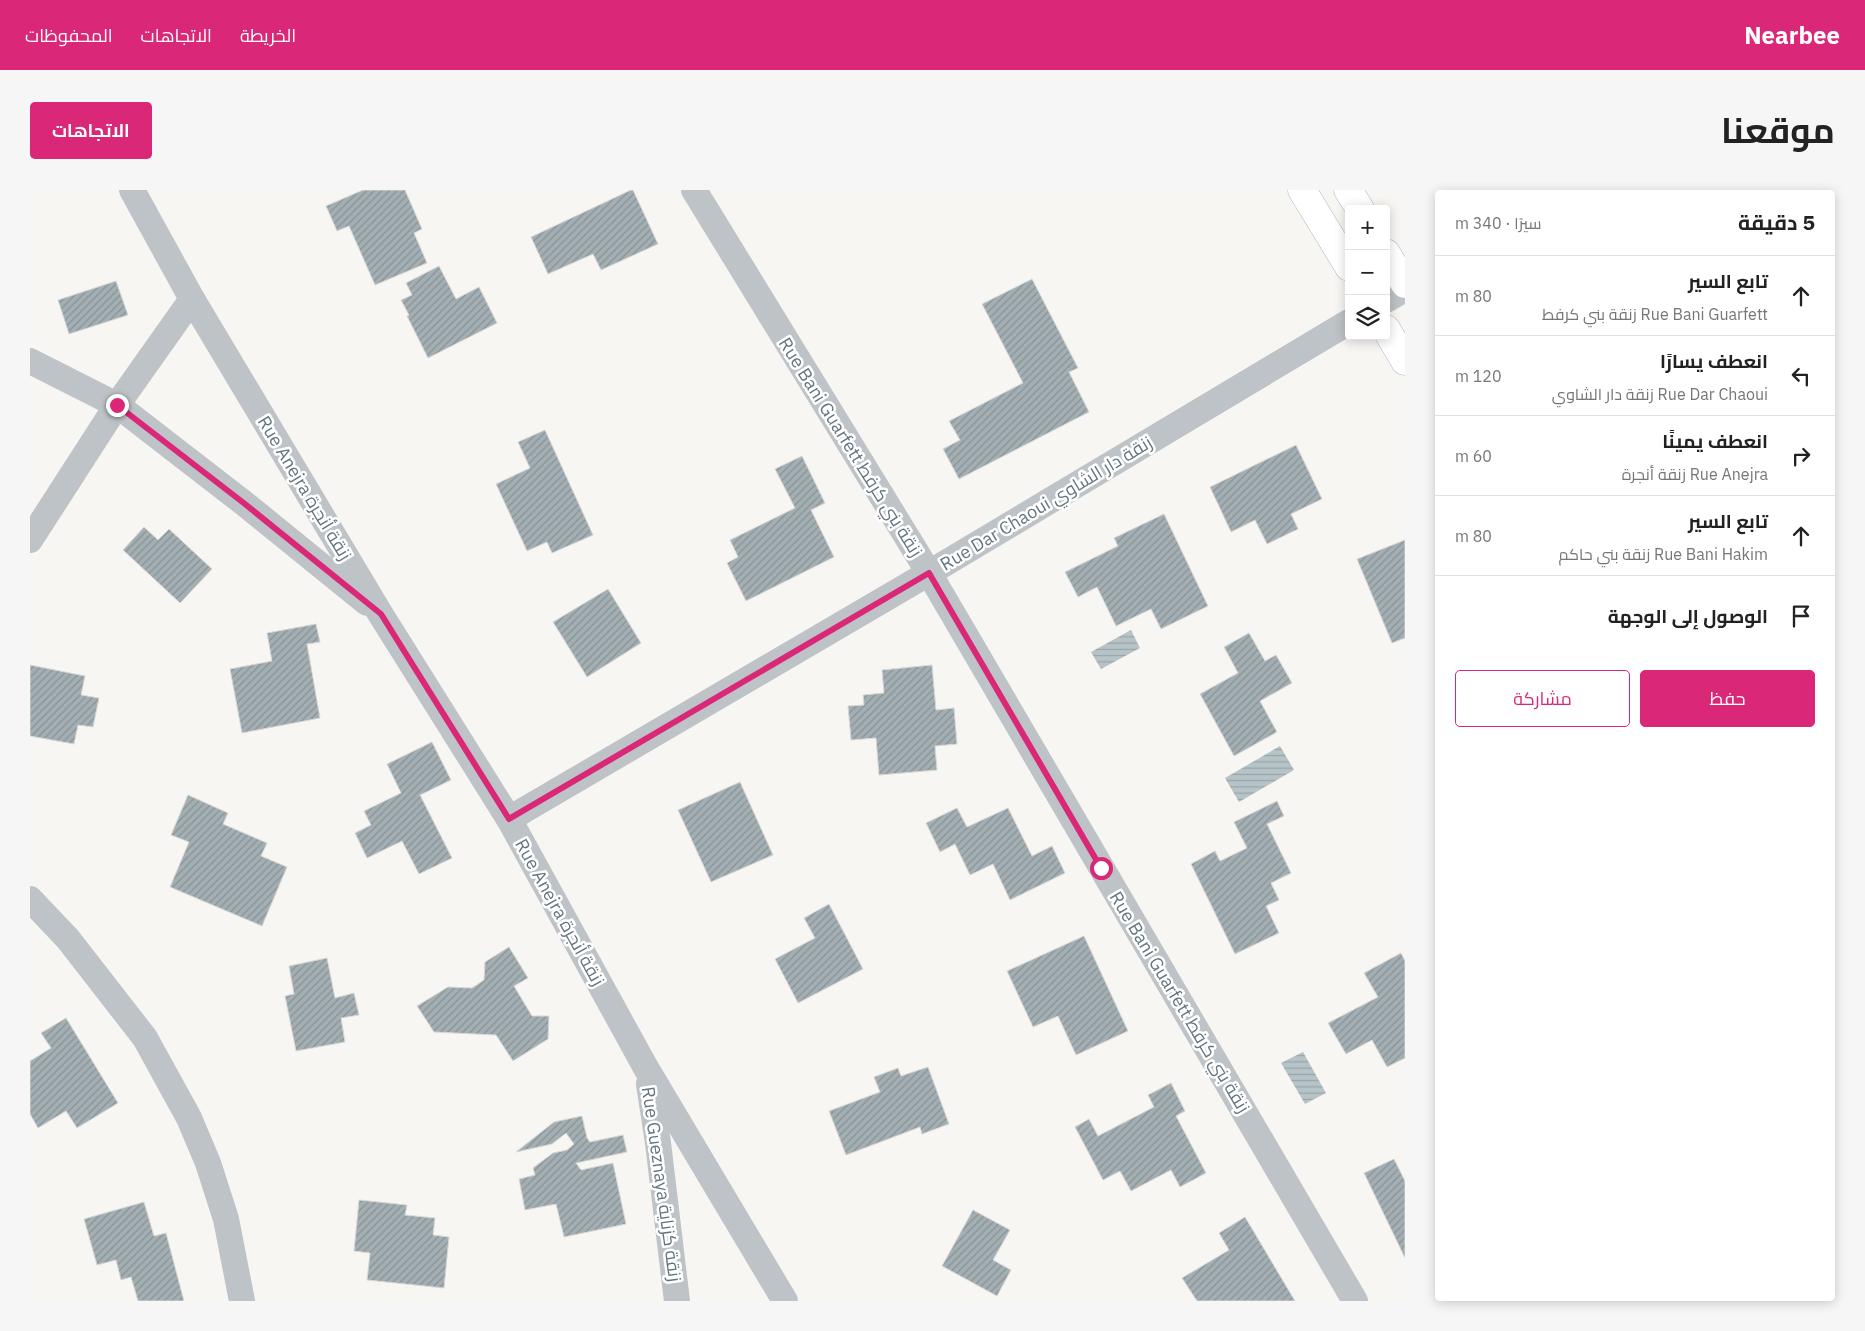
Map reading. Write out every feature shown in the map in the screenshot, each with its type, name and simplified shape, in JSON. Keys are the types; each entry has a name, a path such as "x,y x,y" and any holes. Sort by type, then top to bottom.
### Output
{"street":[{"name":"Rue Anejra زنقة أنجرة","path":"132,190 192,299 381,614 509,819 646,1068 785,1301"},
{"name":"Rue Bani Guarfett زنقة بني كرفط","path":"694,190 929,573 1355,1301"},
{"path":"1302,190 1345,260"},
{"path":"1348,190 1357,205"},
{"path":"1390,260 1405,284"},
{"path":"1390,298 1405,289"},
{"path":"30,540 117,405 192,299"},
{"name":"Rue Dar Chaoui زنقة دار الشاوي","path":"509,819 929,573 1345,324"},
{"path":"1390,336 1405,361"},
{"path":"30,361 117,405 245,504 381,614"},
{"path":"30,899 68,939 145,1038 189,1118 208,1163 226,1218 242,1301"},
{"name":"Rue Gueznaya زنقة كزناية","path":"646,1068 658,1143 677,1301"}],"shaded area":[{"path":"1131,630 1140,648 1101,669 1091,652"},
{"path":"1280,746 1294,770 1239,802 1225,778"},
{"path":"1303,1052 1326,1093 1305,1104 1281,1063"}],"building":[{"path":"363,190 405,190 422,229 414,233 427,263 375,285 349,226 337,231 326,206"},
{"path":"633,190 658,244 601,270 593,254 548,274 531,237"},
{"path":"439,266 456,299 479,287 497,323 428,358 401,300 412,295 406,283"},
{"path":"1032,279 1078,368 1069,372 1089,412 959,479 943,449 960,440 949,421 1023,383 982,304"},
{"path":"116,281 128,315 69,334 58,300"},
{"path":"545,430 593,535 552,553 547,542 527,551 496,484 530,468 518,442"},
{"path":"1296,445 1322,499 1291,514 1298,529 1267,544 1255,520 1231,532 1210,487"},
{"path":"802,456 825,503 811,510 834,557 746,601 727,563 738,557 730,540 795,508 775,469"},
{"path":"1164,514 1208,606 1161,629 1151,609 1116,626 1097,587 1078,597 1065,572 1118,546 1114,538"},
{"path":"144,527 158,540 169,529 212,569 180,603 123,550"},
{"path":"1405,540 1405,638 1392,643 1357,559"},
{"path":"608,589 641,643 587,677 553,622"},
{"path":"316,624 320,642 307,644 320,718 242,733 230,669 272,661 267,633"},
{"path":"1249,633 1265,661 1276,655 1292,683 1260,701 1277,732 1234,756 1200,694 1238,673 1224,647"},
{"path":"30,665 85,676 81,695 99,698 93,727 78,725 74,744 30,736"},
{"path":"932,665 936,710 954,708 957,744 935,746 937,770 879,775 876,738 851,740 848,706 864,705 863,695 884,693 882,670"},
{"path":"432,742 451,780 420,795 452,858 419,874 402,841 367,858 355,833 371,825 364,811 401,793 387,764"},
{"path":"740,782 773,855 711,882 678,810"},
{"path":"188,795 228,813 223,824 267,843 261,856 287,867 262,926 170,887 189,842 171,835"},
{"path":"1277,801 1284,816 1267,824 1291,873 1271,883 1279,900 1266,906 1279,933 1235,954 1191,864 1215,851 1220,861 1247,848 1234,822"},
{"path":"957,808 967,827 1008,808 1032,856 1052,846 1065,873 1010,900 993,864 970,875 955,844 940,852 926,823"},
{"path":"829,904 863,969 798,1003 775,959 815,938 804,918"},
{"path":"1084,936 1128,1031 1076,1055 1058,1016 1033,1027 1007,971"},
{"path":"509,947 528,978 514,986 532,1016 549,1016 548,1039 513,1061 496,1035 434,1032 417,1006 448,987 472,988 484,980 485,962"},
{"path":"1401,953 1405,961 1405,1058 1387,1067 1372,1040 1346,1054 1328,1023 1378,997 1364,973"},
{"path":"327,958 335,998 354,993 359,1015 341,1018 345,1042 296,1051 285,996 294,994 289,966"},
{"path":"66,1018 118,1103 77,1128 66,1111 38,1128 30,1114 30,1061 51,1048 41,1033"},
{"path":"928,1067 949,1124 922,1134 920,1127 846,1155 829,1111 880,1092 874,1077 898,1068 901,1076"},
{"path":"1171,1083 1185,1111 1176,1116 1206,1173 1180,1187 1171,1170 1131,1191 1120,1171 1103,1180 1075,1127 1089,1119 1098,1136 1154,1107 1148,1095"},
{"path":"582,1116 587,1138 590,1142 623,1135 627,1152 576,1163 581,1170 613,1163 626,1224 564,1237 556,1204 525,1210 519,1179 535,1175 533,1168 553,1153 567,1150 574,1144 566,1133 552,1144 516,1152 554,1122"},
{"path":"1394,1159 1405,1181 1405,1258 1364,1173"},
{"path":"359,1200 407,1205 405,1215 435,1218 433,1235 449,1237 444,1288 367,1280 370,1253 354,1251"},
{"path":"144,1202 154,1236 166,1233 184,1301 138,1301 131,1277 121,1280 116,1260 97,1265 84,1219"},
{"path":"973,1210 1010,1230 993,1260 1011,1270 997,1296 942,1266"},
{"path":"1245,1217 1295,1301 1197,1301 1182,1278 1229,1250 1219,1233"}],"route":[{"path":"117,405 245,504 381,614 509,819 929,573 1101,868"}]}
